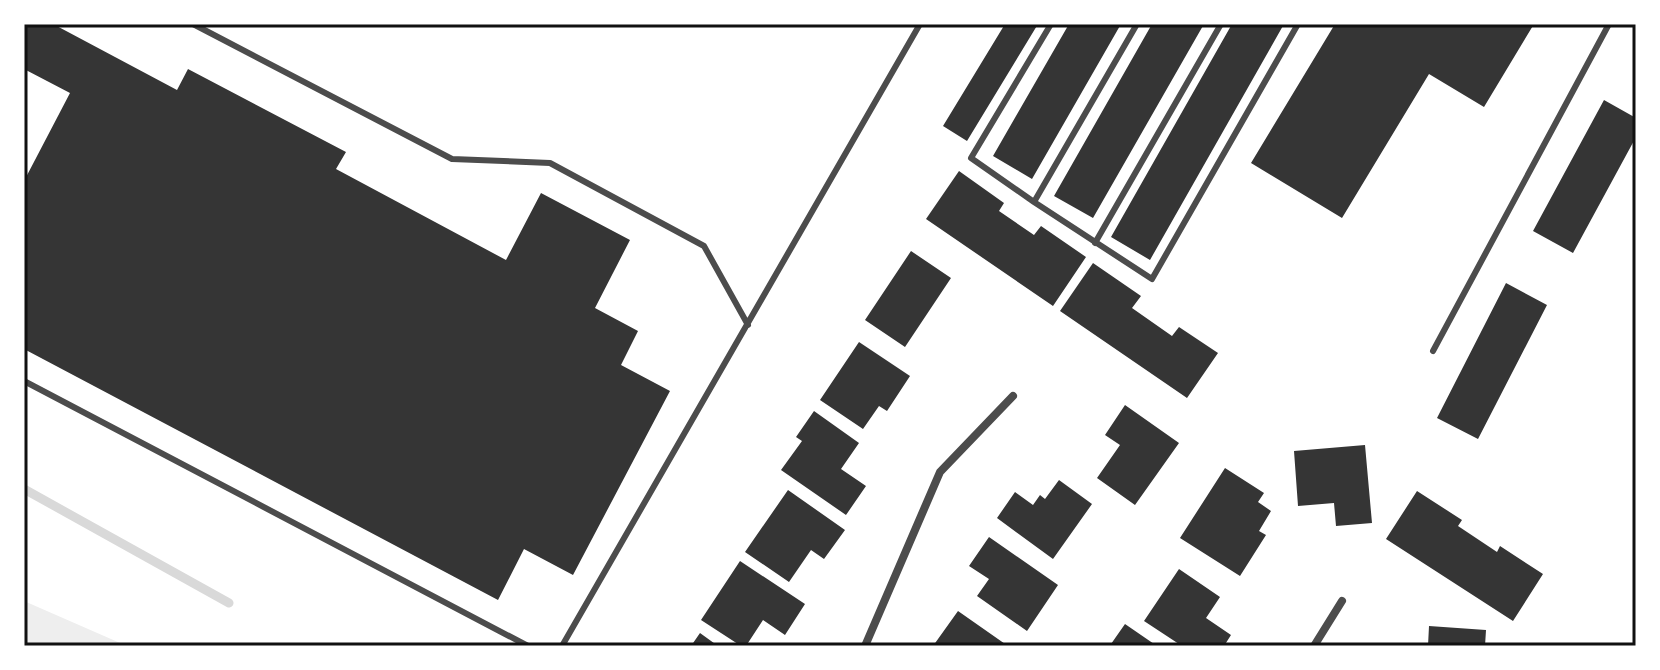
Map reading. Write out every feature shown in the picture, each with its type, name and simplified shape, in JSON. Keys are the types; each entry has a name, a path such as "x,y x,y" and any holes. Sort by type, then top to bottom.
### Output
{"street":[{"path":"865,646 940,472 1013,396"},
{"path":"1314,646 1342,601"}],"lane":[{"path":"193,24 452,159 550,163 704,246 748,325"},
{"path":"562,646 920,24"},
{"path":"1051,24 971,158 1152,279 1298,24"},
{"path":"1034,202 1137,24"},
{"path":"1095,243 1221,24"},
{"path":"1433,351 1609,24"},
{"path":"24,381 528,646"}],"shaded area":[{"path":"24,601 127,646 24,646"}],"building":[{"path":"24,24 53,24 177,90 188,69 346,152 336,169 506,260 541,193 630,240 595,308 638,331 621,365 670,391 573,575 524,549 498,600 24,349 24,181 70,93 24,69"},
{"path":"1005,24 1038,24 967,141 943,126"},
{"path":"1069,24 1121,24 1032,179 993,156"},
{"path":"1152,24 1204,24 1093,218 1054,196"},
{"path":"1232,24 1284,24 1150,260 1111,237"},
{"path":"1335,24 1534,24 1484,107 1429,74 1342,218 1251,163"},
{"path":"1604,100 1636,118 1636,137 1573,253 1533,231"},
{"path":"959,171 1004,203 999,211 1034,235 1041,226 1086,257 1053,306 926,219"},
{"path":"911,251 951,278 905,347 865,320"},
{"path":"1093,263 1141,296 1132,308 1172,336 1179,327 1218,353 1187,398 1060,311"},
{"path":"1506,283 1547,305 1478,439 1437,418"},
{"path":"859,342 910,376 887,411 879,406 863,429 820,400"},
{"path":"1125,405 1179,443 1135,505 1097,478 1120,445 1105,435"},
{"path":"814,411 859,443 841,469 866,486 846,515 781,470 802,441 796,437"},
{"path":"1365,445 1372,523 1336,526 1334,503 1298,506 1294,451"},
{"path":"1225,468 1264,493 1258,502 1271,511 1259,531 1266,535 1240,576 1180,538"},
{"path":"1059,480 1092,504 1053,559 997,518 1015,492 1033,505 1040,495 1045,499"},
{"path":"788,490 845,530 824,559 811,550 789,582 745,552"},
{"path":"1417,491 1462,520 1458,526 1497,552 1500,546 1543,574 1513,621 1386,539"},
{"path":"989,537 1058,585 1027,631 977,596 989,579 969,566"},
{"path":"740,561 805,604 785,635 763,620 746,646 741,646 701,620"},
{"path":"1179,569 1220,597 1206,618 1231,635 1224,646 1182,646 1144,621"},
{"path":"958,611 1008,646 933,646"},
{"path":"1125,624 1157,646 1111,644"},
{"path":"1429,626 1486,630 1485,646 1428,646"},
{"path":"700,633 718,646 691,646"}],"waterway":[{"path":"24,489 229,603"}]}
